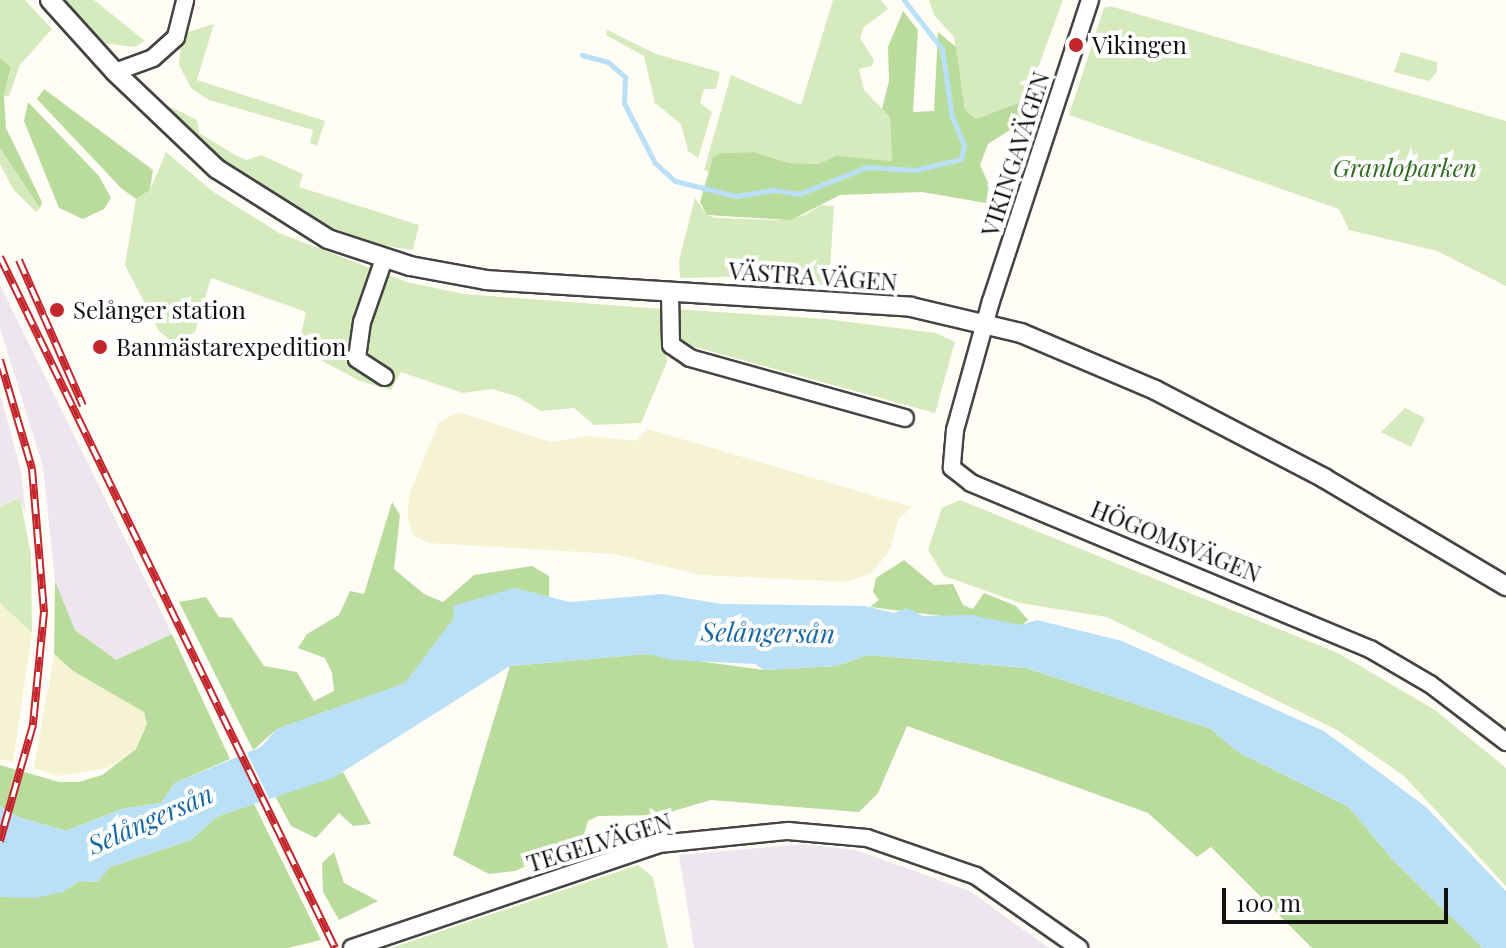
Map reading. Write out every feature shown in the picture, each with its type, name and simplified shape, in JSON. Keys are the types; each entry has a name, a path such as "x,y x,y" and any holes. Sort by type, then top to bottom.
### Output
{"street":[{"name":"VÄSTRA VÄGEN","path":"50,0 115,72 217,169 328,239 384,259 486,280 896,306 985,323 1066,349 1155,390 1324,478 1506,586"},
{"path":"115,72 153,58 176,37 185,0"},
{"name":"VIKINGAVÄGEN","path":"985,323 1090,0"},
{"path":"384,259 362,322 357,359 385,377"},
{"path":"670,292 671,345 690,358 905,418"},
{"name":"HÖGOMSVÄGEN","path":"985,323 953,440 951,462 958,475 1370,649 1430,684 1506,742"},
{"name":"TEGELVÄGEN","path":"352,948 650,846 788,831 867,838 976,876 1079,948"}],"shaded area":[{"path":"0,285 172,634 116,660 75,630 55,581 43,467 0,328"},
{"path":"0,393 21,471 26,514 19,498 0,506"},
{"path":"459,412 550,442 589,436 635,441 648,429 912,507 898,520 890,550 872,573 846,582 700,575 614,554 428,543 413,535 407,513 410,492 439,422"},
{"path":"0,603 32,633 13,762 0,759"},
{"path":"54,654 73,671 144,712 147,724 136,749 108,768 59,776 34,768"},
{"path":"804,844 856,850 970,891 1049,948 694,948 679,855"}],"green space":[{"path":"0,0 25,0 52,29 20,65 9,96 4,96 11,67 0,58"},
{"path":"64,0 94,0 145,41 134,47 104,43"},
{"path":"833,0 881,0 888,9 864,27 860,38 874,60 872,66 859,69 864,90 890,117 892,161 837,157 818,164 789,163 754,152 722,153 711,162 712,173 704,170 731,75 801,105"},
{"path":"929,0 1063,0 1026,100 976,119 965,110 954,37 934,15"},
{"name":"Granloparken","path":"1110,6 1506,121 1506,286 1437,251 1349,230 1339,209 1069,115 1104,8"},
{"path":"903,11 918,30 913,112 934,111 938,32 956,47 965,110 976,119 1026,100 1036,113 988,144 980,165 989,185 986,203 922,192 840,195 791,220 707,215 700,202 713,157 722,153 754,152 789,163 818,164 836,156 892,161 890,117 882,109 889,81 888,47"},
{"path":"214,24 197,80 325,121 317,146 310,143 313,130 209,100 191,88 179,65 182,34"},
{"path":"607,30 656,54 720,72 716,89 704,89 700,103 712,112 698,158 688,151 681,124 655,103 644,56 606,35"},
{"path":"1401,52 1437,62 1437,72 1429,81 1394,72"},
{"path":"0,58 11,67 4,96 6,128 42,202 40,208 0,148"},
{"path":"44,89 153,170 150,190 136,199 121,188 37,99"},
{"path":"28,102 99,176 111,198 104,209 83,219 59,208 24,121"},
{"path":"162,103 197,120 199,133 235,155 247,160 261,155 303,174 299,187 419,225 413,250 379,245 305,218 217,161"},
{"path":"0,148 40,208 36,212 13,189 0,164"},
{"path":"166,152 212,191 279,233 407,282 464,294 662,309 667,362 641,423 594,425 574,408 541,411 516,396 492,389 463,393 401,372 391,390 360,381 298,348 306,312 211,278 195,332 172,342 159,331 125,265 136,199 150,190"},
{"path":"695,198 707,215 716,218 780,220 805,215 821,205 834,206 829,286 776,276 680,278 679,260"},
{"path":"674,309 825,319 936,333 955,342 935,413 680,343"},
{"path":"1405,408 1425,418 1411,447 1381,432"},
{"path":"20,498 31,555 32,633 0,603 0,506"},
{"path":"960,500 1338,653 1435,710 1506,768 1506,886 1403,775 1337,730 1107,617 1020,603 944,576 928,550 942,508"},
{"path":"392,502 400,515 394,569 424,594 443,602 474,575 532,566 549,576 549,597 514,588 454,618 406,683 277,729 253,750 179,602 206,597 219,617 232,618 264,666 297,672 314,701 334,691 332,673 325,658 298,648 307,634 339,615 350,591 364,594"},
{"path":"904,560 934,585 953,584 963,605 973,609 984,593 1016,606 1028,620 1021,626 870,607 879,600 873,592 876,578"},
{"path":"55,581 75,630 116,660 172,634 230,759 175,783 161,803 122,809 66,831 18,817 0,806 0,765 59,782 79,782 102,775 136,749 147,724 144,712 73,671 54,654"},
{"path":"647,654 764,670 837,666 867,655 1026,668 1211,729 1238,752 1349,807 1394,861 1483,948 1312,948 1211,847 1197,857 1148,813 907,726 878,793 859,812 711,800 660,815 598,816 588,821 582,841 515,871 489,874 453,855 510,666"},
{"path":"343,772 371,824 353,826 339,813 316,838 291,826 275,796"},
{"path":"254,804 321,940 288,948 0,948 0,897 63,892 79,881 97,882 110,867 191,840 218,816"},
{"path":"334,852 344,883 378,901 339,920 323,892 322,863"},
{"path":"638,865 653,877 668,948 391,948"}],"water":[{"name":"Selångersån","path":"514,588 570,602 662,594 721,604 865,606 894,613 907,608 923,616 972,615 1021,625 1037,620 1122,641 1324,731 1426,807 1506,891 1506,948 1483,948 1394,861 1349,807 1238,752 1211,729 1026,668 867,655 837,666 764,670 755,664 671,660 647,654 510,666 333,778 218,816 191,840 110,867 97,882 79,881 63,892 35,898 0,897 0,806 18,817 66,831 122,809 161,803 175,783 261,747 277,729 405,683 454,618 453,606"}],"pier":[{"path":"247,753 269,798 263,801 241,756"}],"waterway":[{"path":"582,55 608,62 625,77 624,103 655,163 675,181 736,196 774,190 799,194 867,167 915,170 961,159 964,145 952,117 942,49 904,0"}],"railway":[{"path":"0,257 335,948"},
{"path":"19,260 83,406"},
{"path":"0,360 32,469 44,612 33,725 0,841"}],"place":[{"name":"Vikingen","path":"1076,45"},
{"name":"Selånger station","path":"57,310"},
{"name":"Banmästarexpedition","path":"100,347"}]}
